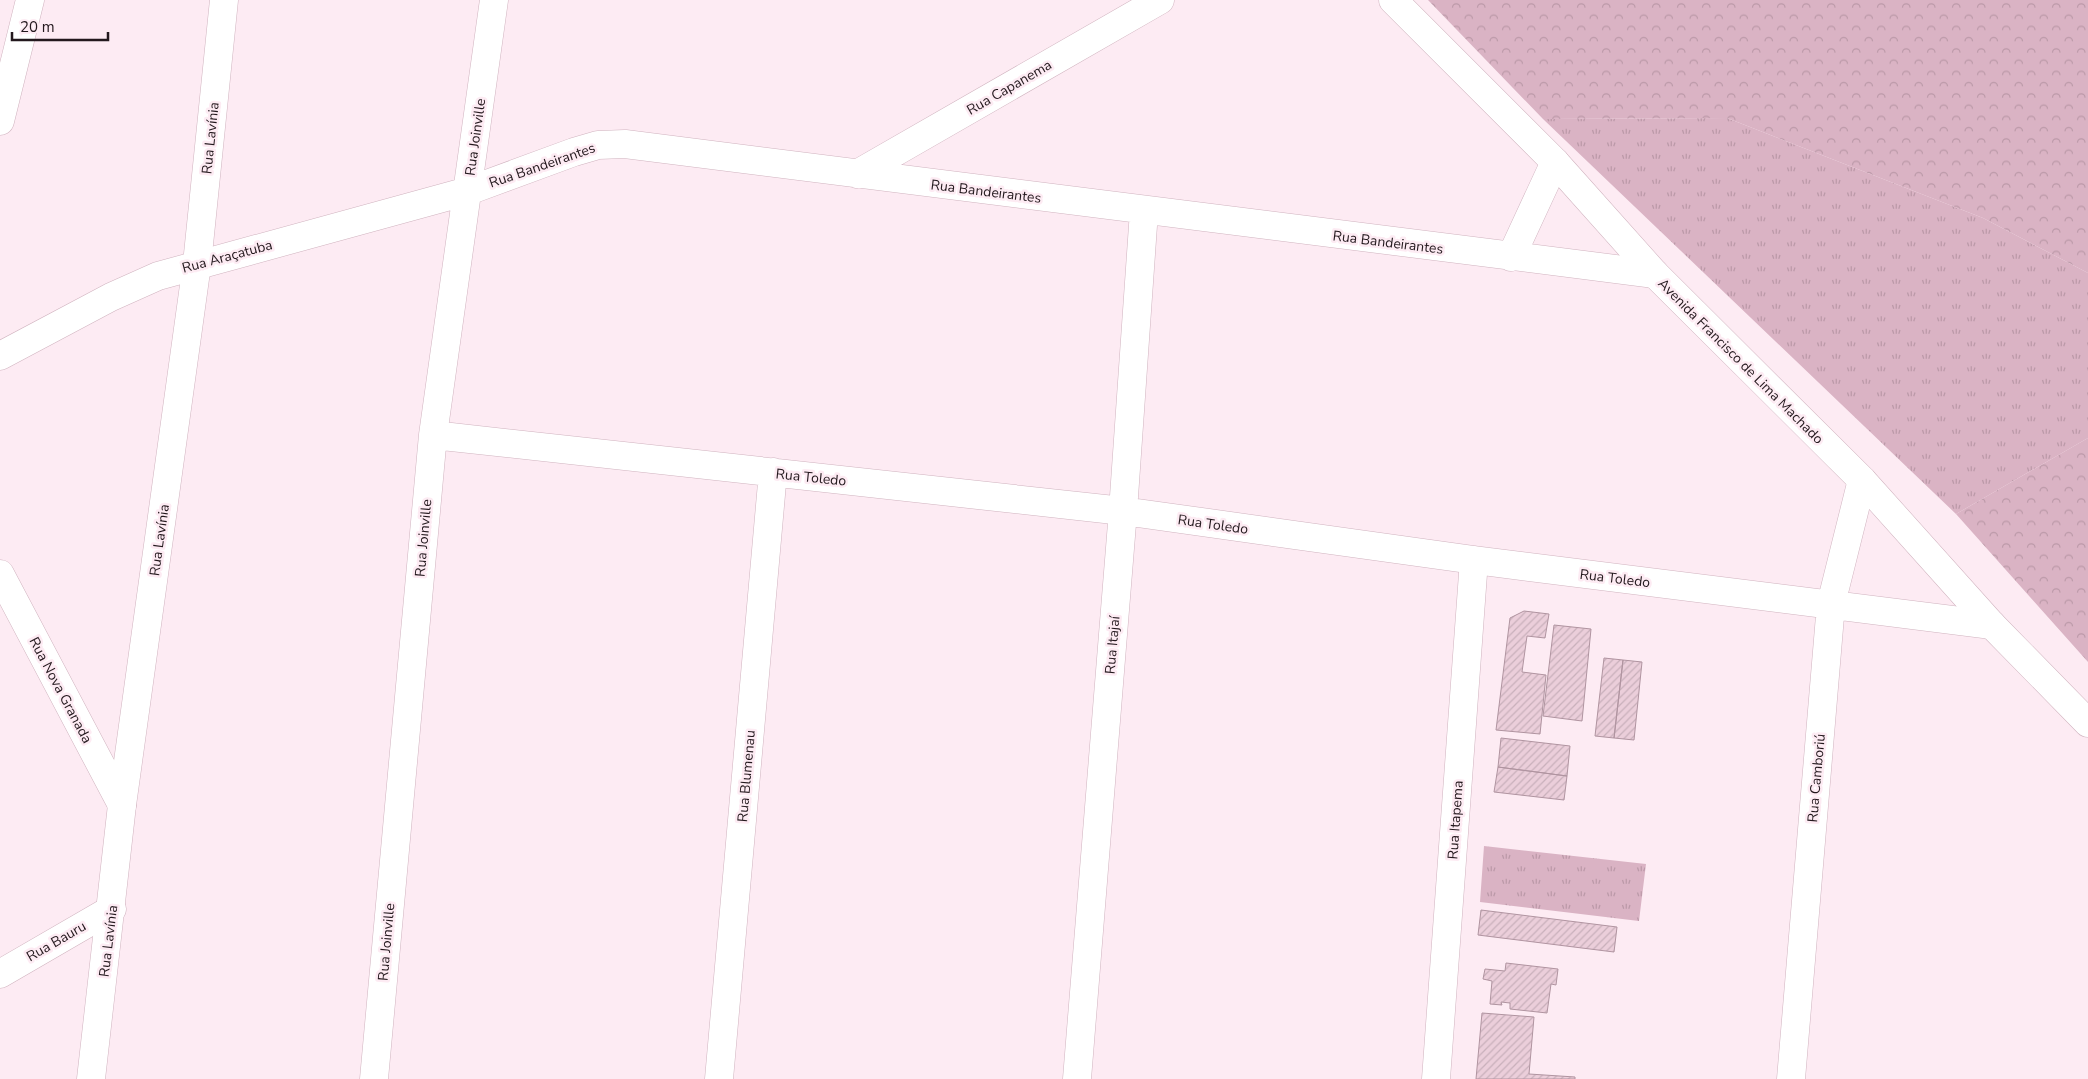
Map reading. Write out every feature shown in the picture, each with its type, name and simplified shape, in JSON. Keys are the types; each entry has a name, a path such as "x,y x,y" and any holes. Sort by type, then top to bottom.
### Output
{"street":[{"path":"0,121 30,0"},
{"name":"Rua Lavínia","path":"91,1079 112,909 122,805 198,264 224,0"},
{"name":"Rua Joinville","path":"374,1079 433,435 494,0"},
{"name":"Rua Capanema","path":"857,174 1160,0"},
{"name":"Avenida Francisco de Lima Machado","path":"1393,0 1555,162 1655,274 1862,480 1992,625 2088,723"},
{"name":"Rua Bandeirantes","path":"468,191 574,152 607,145 624,144 1655,274"},
{"path":"1511,257 1555,162"},
{"name":"Rua Araçatuba","path":"0,356 111,297 158,276 468,191"},
{"name":"Rua Itajaí","path":"1077,1079 1123,511 1144,211"},
{"name":"Rua Toledo","path":"433,435 1123,511 1474,560 1992,625"},
{"name":"Rua Blumenau","path":"719,1079 773,472"},
{"name":"Rua Camboriú","path":"1790,1079 1831,604 1862,480"},
{"name":"Rua Itapema","path":"1436,1079 1474,560"},
{"name":"Rua Nova Granada","path":"0,574 122,805"},
{"name":"Rua Bauru","path":"0,974 112,909"}],"green space":[{"path":"1428,0 2088,0 2088,273 1983,218 1727,118 1543,119"},
{"path":"1727,118 1983,218 2088,273 2088,438 1956,514 1543,119"},
{"path":"2088,438 2088,662 1956,514"},
{"path":"1484,846 1646,864 1639,921 1480,902"}],"building":[{"path":"1524,611 1549,614 1545,638 1527,636 1522,672 1546,675 1540,734 1496,730 1510,618"},
{"path":"1554,625 1591,629 1582,721 1543,716"},
{"path":"1604,658 1623,660 1614,738 1595,736"},
{"path":"1623,660 1642,662 1634,740 1614,738"},
{"path":"1501,738 1570,746 1567,776 1498,767"},
{"path":"1498,767 1567,776 1564,800 1494,792"},
{"path":"1481,910 1617,927 1614,952 1478,935"},
{"path":"1506,963 1558,969 1556,985 1551,984 1547,1013 1510,1009 1510,1003 1501,1002 1502,1005 1490,1004 1492,981 1483,979 1485,969 1505,971"},
{"path":"1482,1013 1534,1017 1529,1074 1575,1077 1575,1079 1476,1079"}]}
